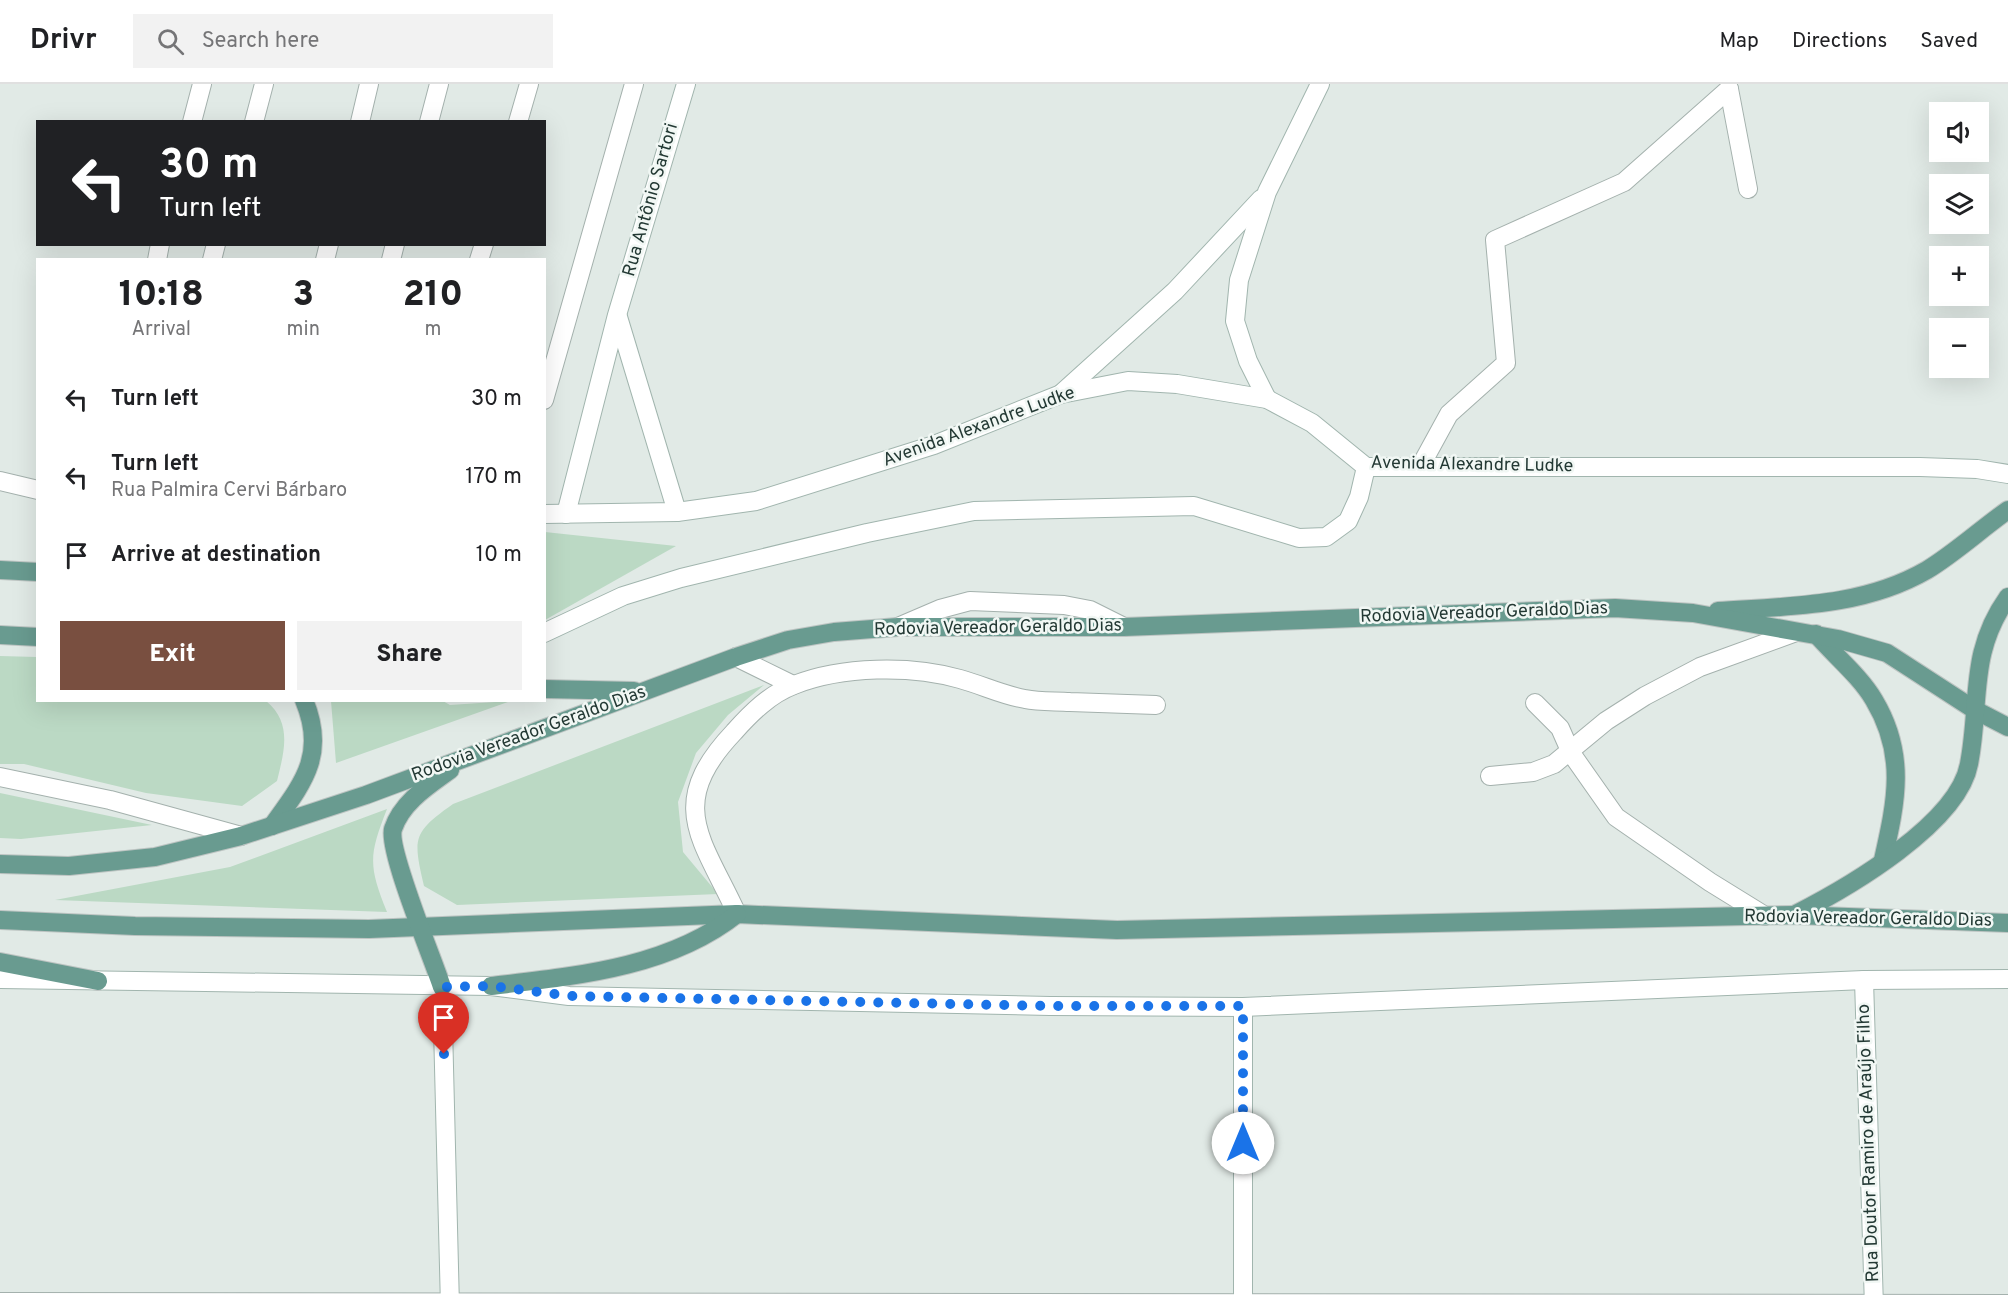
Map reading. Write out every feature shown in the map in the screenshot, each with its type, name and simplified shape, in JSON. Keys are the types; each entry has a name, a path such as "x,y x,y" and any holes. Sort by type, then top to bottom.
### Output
{"main road":[{"path":"193,120 202,84"},
{"path":"255,120 264,84"},
{"path":"360,120 369,84"},
{"path":"430,120 439,84"},
{"path":"519,120 529,84"},
{"path":"546,393 634,84"},
{"name":"Rua Antônio Sartori","path":"566,514 617,315 686,84"},
{"path":"1267,399 1248,361 1235,321 1239,280 1268,192 1320,84"},
{"path":"1420,467 1449,414 1506,363 1496,240 1624,182 1729,89 1748,189"},
{"path":"1061,394 1175,291 1268,192"},
{"path":"617,315 677,512"},
{"name":"Avenida Alexandre Ludke","path":"546,514 677,512 756,501 934,445 1061,394 1128,381 1177,384 1267,399 1312,423 1366,467 1920,467 1977,469 2008,474"},
{"path":"546,632 623,596 681,578 867,533 975,511 1194,506 1299,538 1326,537 1348,521 1359,497 1366,467"},
{"path":"0,481 36,490"},
{"path":"1693,613 1845,602 1889,589 1928,569 2008,510"},
{"path":"0,570 36,572"},
{"path":"1795,915 1846,888 1941,814 1958,792 1969,766 1980,658 1985,638 1988,628 2008,597"},
{"path":"898,627 940,609 970,601 1064,605 1090,610 1124,627"},
{"name":"Rodovia Vereador Geraldo Dias","path":"0,864 69,866 155,857 241,836 468,757 736,657 788,640 834,632 898,627 1124,627 1615,608 1693,613 1816,634 1887,653 1975,710 2008,727"},
{"path":"1490,776 1533,772 1570,753 1606,721 1645,696 1700,667 1796,632"},
{"path":"1816,634 1874,699 1893,745 1898,774 1896,805 1883,860"},
{"path":"0,635 36,637"},
{"path":"736,657 793,685"},
{"path":"0,979 491,986 576,975 665,954 714,933 737,914 700,842 694,807 698,782 716,751 757,708 793,685 833,674 891,669 958,678 1005,695 1028,700 1156,705"},
{"path":"546,689 644,692"},
{"path":"272,826 300,788 312,757 314,724 305,702"},
{"path":"1535,703 1560,728 1570,753 1616,817 1710,882 1765,916"},
{"path":"450,1304 442,987 395,855 393,831 404,807 468,757"},
{"path":"0,777 110,800 241,836"},
{"name":"Rodovia Vereador Geraldo Dias","path":"0,920 135,926 422,927 737,914 1117,930 1795,915 2008,923"},
{"path":"0,962 98,981"},
{"path":"491,986 570,996 1038,1006 1243,1006 1864,980 2008,979"},
{"name":"Rua Doutor Ramiro de Araújo Filho","path":"1864,980 1874,1306"},
{"path":"1243,1006 1243,1304"},
{"path":"0,1302 1874,1306 2008,1304"}],"green space":[{"path":"546,532 676,546 546,619"},
{"path":"0,656 36,657 36,702 267,702 275,710 283,728 284,749 277,781 242,806 146,793 24,764 0,764"},
{"path":"764,685 728,715 696,753 678,802 683,852 718,894 457,905 424,886 418,857 419,838 430,822 453,804"},
{"path":"331,702 445,702 450,705 508,702 336,763"},
{"path":"0,793 152,825 21,839 0,838"},
{"path":"387,809 377,838 373,860 376,883 387,912 55,900 230,867"}],"route":[{"path":"444,1054 442,987 491,986 570,996 1050,1006 1243,1006 1243,1143"}]}
